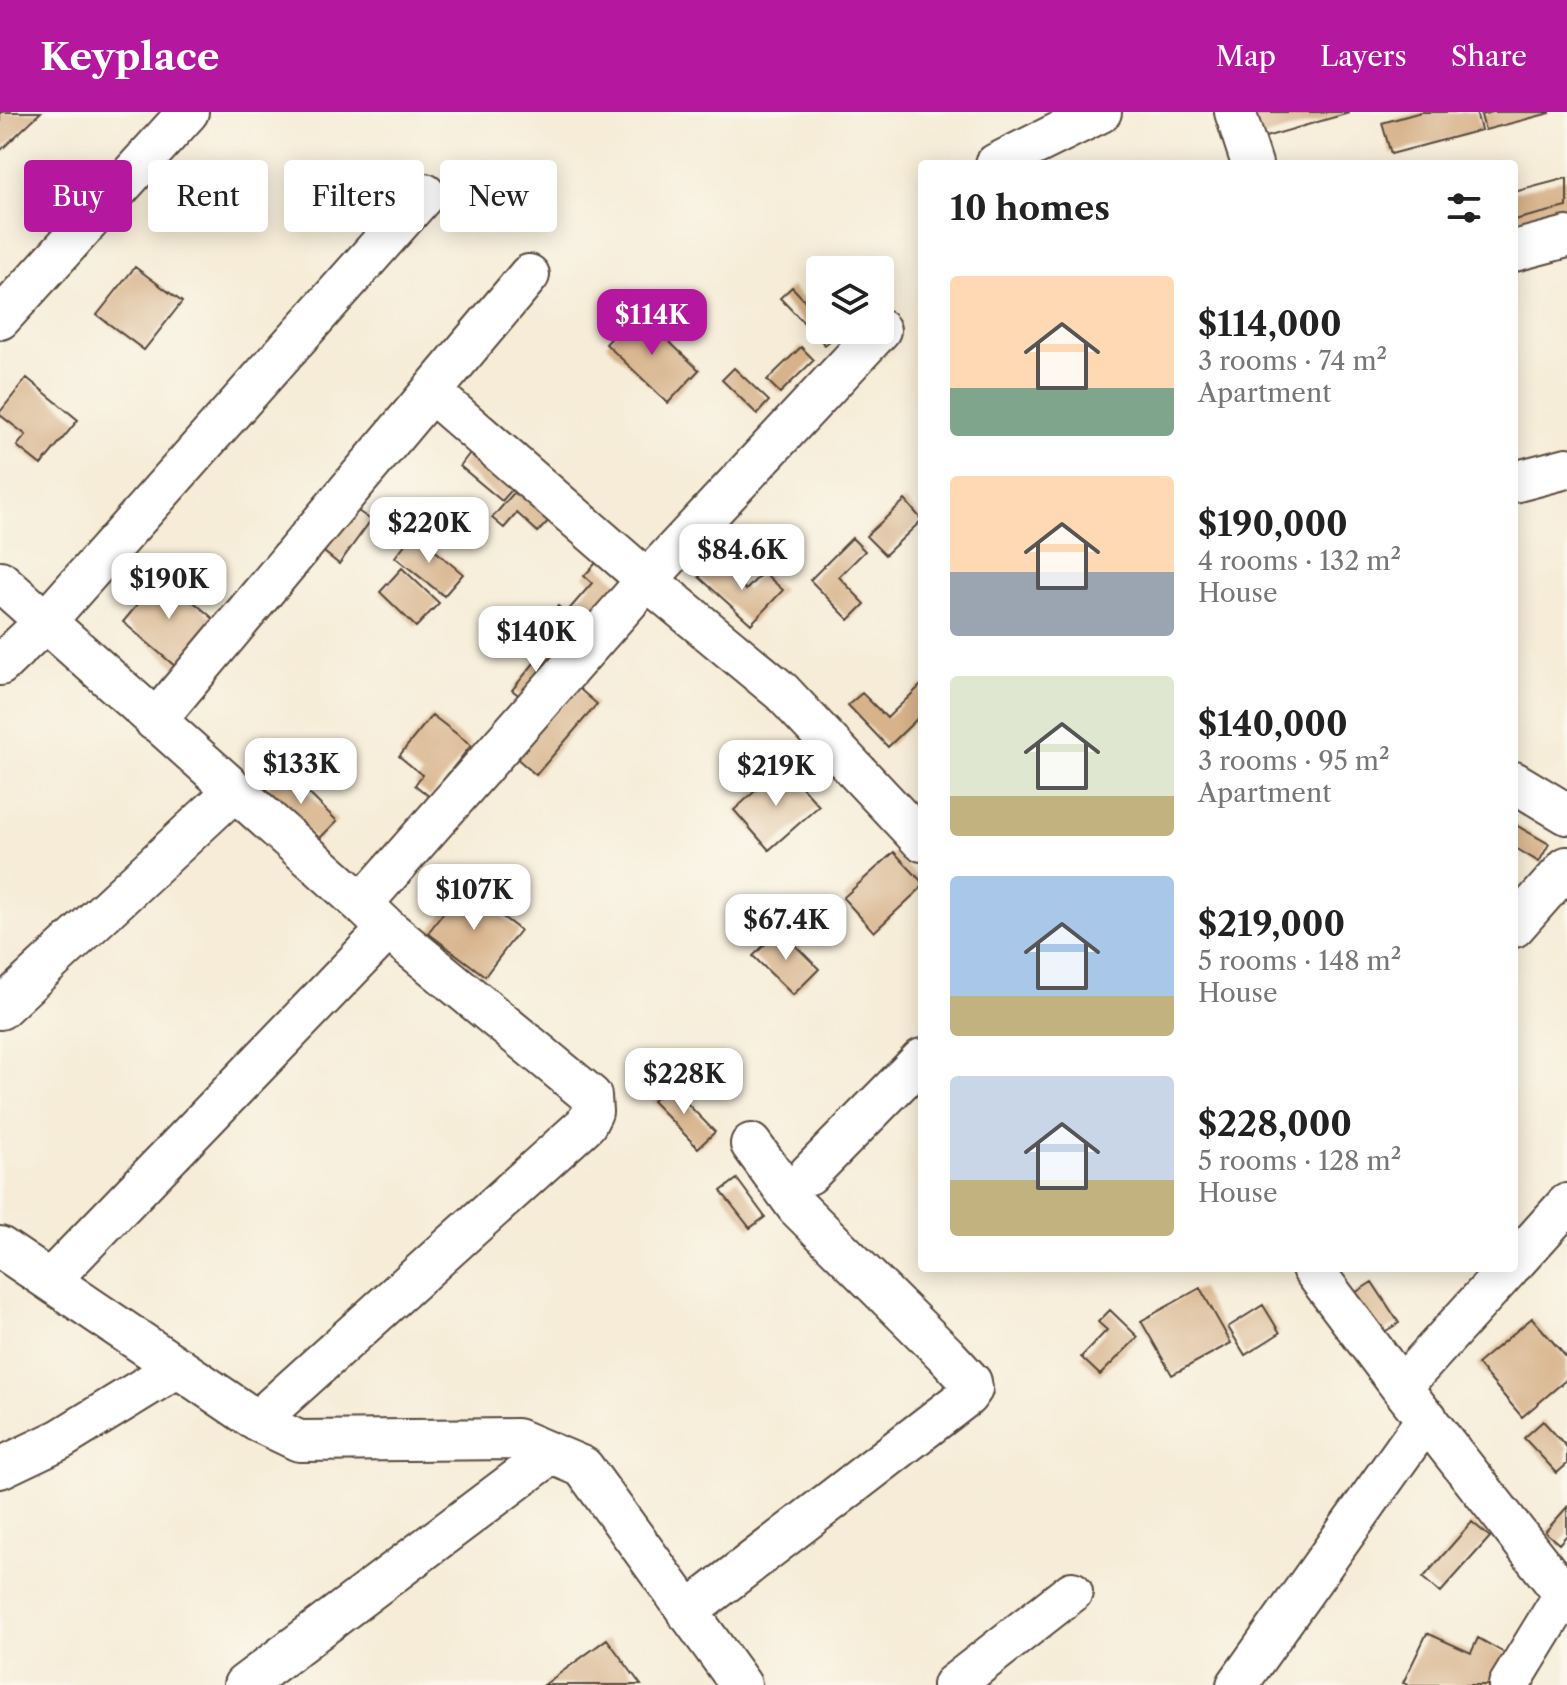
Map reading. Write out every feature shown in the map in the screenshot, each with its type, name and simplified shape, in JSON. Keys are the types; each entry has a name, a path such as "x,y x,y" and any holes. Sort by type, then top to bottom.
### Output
{"street":[{"path":"0,319 188,112"},
{"path":"1004,160 1101,112"},
{"path":"1235,112 1251,160"},
{"path":"0,665 45,622 425,194"},
{"path":"1518,250 1567,237"},
{"path":"155,721 529,275"},
{"path":"50,1280 375,917 647,580 867,344"},
{"path":"432,393 647,580 782,692 918,837"},
{"path":"1518,481 1567,468"},
{"path":"0,581 375,917 591,1096 592,1112 586,1124 257,1421"},
{"path":"1518,784 1567,814"},
{"path":"0,1009 234,791"},
{"path":"1518,922 1567,867"},
{"path":"809,1174 918,1063"},
{"path":"687,1612 967,1396 972,1389 971,1382 946,1355 797,1207 751,1144"},
{"path":"1518,1259 1567,1204"},
{"path":"0,1247 257,1421 299,1441 517,1439 583,1467 741,1685"},
{"path":"1315,1272 1401,1387 1561,1578 1509,1685"},
{"path":"1401,1387 1505,1272"},
{"path":"0,1468 61,1439 178,1367"},
{"path":"1237,1685 1427,1418"},
{"path":"244,1685 551,1454"},
{"path":"953,1685 1072,1592"}],"building":[{"path":"0,112 41,112 0,151"},
{"path":"1258,112 1349,113 1255,140 1248,115"},
{"path":"1421,112 1476,112 1481,130 1391,154 1382,123"},
{"path":"1493,112 1550,113 1485,130 1481,115"},
{"path":"1567,178 1567,207 1518,219 1518,191"},
{"path":"135,267 182,302 144,350 97,315"},
{"path":"792,287 806,302 806,325 780,298"},
{"path":"637,311 699,370 668,403 606,344"},
{"path":"801,347 814,360 780,393 767,380"},
{"path":"734,368 769,401 757,414 722,380"},
{"path":"27,378 78,420 41,465 17,446 26,435 0,415"},
{"path":"473,449 516,485 502,501 460,466"},
{"path":"518,488 552,517 538,532 517,513 504,528 492,518"},
{"path":"905,500 918,515 918,524 885,555 866,536"},
{"path":"355,509 371,520 339,564 324,552"},
{"path":"414,533 463,574 444,596 395,557"},
{"path":"852,538 865,551 839,577 865,604 849,620 810,580"},
{"path":"714,560 746,590 763,572 783,590 751,624 699,577"},
{"path":"596,563 622,586 565,650 539,627 558,606 566,613 592,583 584,576"},
{"path":"402,568 439,603 416,627 380,592"},
{"path":"162,575 215,620 176,667 123,622"},
{"path":"547,647 560,658 525,700 512,690"},
{"path":"575,685 597,704 536,775 514,756"},
{"path":"918,688 918,718 888,747 848,705 862,693 887,718"},
{"path":"432,715 471,745 430,797 415,785 422,775 399,756"},
{"path":"783,766 819,806 769,850 734,810"},
{"path":"285,770 337,821 317,841 266,790"},
{"path":"1518,826 1549,844 1539,862 1518,849"},
{"path":"894,852 918,878 918,891 874,932 843,898"},
{"path":"463,887 520,930 485,976 428,933"},
{"path":"780,930 819,969 793,995 753,956"},
{"path":"669,1085 715,1132 698,1148 652,1101"},
{"path":"737,1179 765,1217 750,1228 721,1191"},
{"path":"1372,1282 1399,1323 1376,1337 1350,1296"},
{"path":"1200,1288 1231,1343 1172,1375 1141,1321"},
{"path":"1263,1305 1280,1333 1245,1355 1228,1327"},
{"path":"1110,1310 1138,1337 1100,1375 1081,1357 1107,1330 1098,1322"},
{"path":"1532,1318 1567,1358 1567,1379 1522,1417 1477,1364"},
{"path":"1543,1421 1567,1447 1567,1464 1557,1473 1524,1438"},
{"path":"1567,1507 1567,1535 1559,1544 1545,1532"},
{"path":"1472,1522 1490,1537 1440,1593 1423,1578"},
{"path":"1427,1633 1471,1653 1478,1638 1513,1658 1500,1685 1403,1683"},
{"path":"607,1639 641,1685 544,1685"}]}
